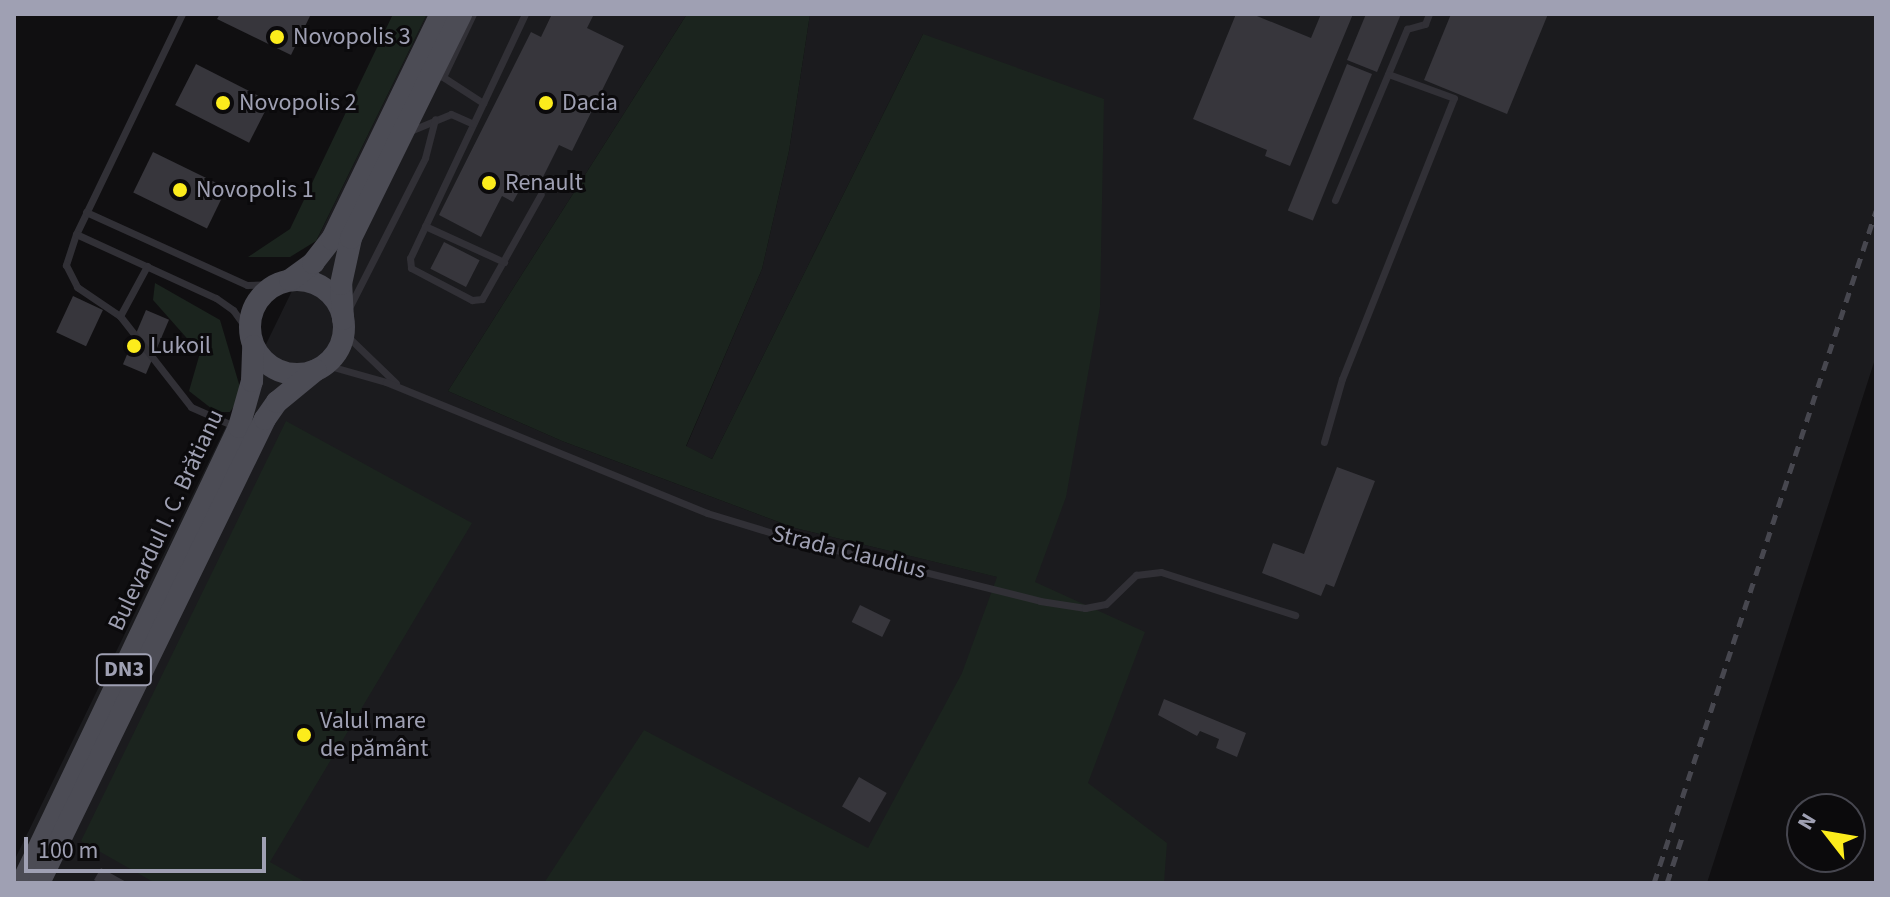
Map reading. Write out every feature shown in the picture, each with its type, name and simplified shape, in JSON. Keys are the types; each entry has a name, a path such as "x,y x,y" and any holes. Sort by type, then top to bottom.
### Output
{"main road":[{"path":"441,14 332,239 313,263 255,304 251,339 273,368 301,374 321,367 344,326 341,284 351,238 461,14"},
{"path":"283,282 325,288 344,326"},
{"name":"Bulevardul I. C. Brătianu","path":"22,883 239,427 252,381 251,339"},
{"name":"Bulevardul I. C. Brătianu","path":"39,883 265,419 290,390 321,367"}],"lane":[{"path":"182,14 86,212 66,265 70,279 120,316 191,407 215,422 239,427"},
{"path":"473,14 443,77 483,103"},
{"path":"525,14 410,258 411,268 459,294 482,299 541,194"},
{"path":"1335,200 1407,29 1425,24 1429,14"},
{"path":"1324,442 1342,379 1454,98 1388,74"},
{"path":"401,136 451,114 473,124"},
{"path":"344,326 425,158 435,119"},
{"path":"86,212 247,285 283,282"},
{"path":"425,226 504,262"},
{"path":"76,234 216,298 233,310 251,339"},
{"path":"120,316 147,266"},
{"name":"Strada Claudius","path":"344,326 375,369 407,391"},
{"name":"Strada Claudius","path":"321,367 407,391 707,513 792,539 1040,601 1085,608 1106,604 1136,575 1161,572 1295,615"}],"shaded area":[{"path":"393,14 427,14 316,241 290,257 248,257 290,229"},
{"path":"427,14 687,14 448,391 562,441 795,528 998,577 923,34 712,459 686,447 762,269 789,151 810,14 1876,14 1876,356 1707,883 14,883 14,861"},
{"path":"687,14 810,14 789,151 762,269 686,446 712,459 923,34 1104,99 1100,307 1066,497 1035,582 1145,632 1088,783 1167,843 1164,883 544,883 644,730 868,848 962,673 997,577 795,528 562,441 448,391"},
{"path":"155,283 220,320 242,394 230,412 216,412 189,391 200,353 153,300"},
{"path":"286,421 472,523 270,862 307,883 155,883 81,841"}],"building":[{"name":"Novopolis 3","path":"220,14 311,14 291,55 217,19"},
{"path":"552,14 594,14 587,28 624,46 572,151 559,145 538,187 525,180 513,202 502,196 481,237 439,215 531,32 541,37"},
{"path":"1236,14 1252,14 1311,38 1321,14 1353,14 1290,166 1265,156 1267,150 1193,119"},
{"path":"1366,14 1401,14 1377,72 1347,60"},
{"path":"1451,14 1548,14 1507,114 1424,80"},
{"name":"Novopolis 2","path":"196,64 270,102 249,143 175,105"},
{"path":"1347,64 1372,74 1313,221 1288,210"},
{"name":"Novopolis 1","path":"153,152 227,188 207,228 133,192"},
{"path":"444,242 480,260 466,287 430,269"},
{"path":"73,296 103,310 86,346 56,332"},
{"path":"146,310 169,320 146,374 123,364"},
{"path":"1337,467 1375,481 1334,587 1326,584 1321,596 1262,573 1273,543 1304,554"},
{"path":"860,605 891,620 882,637 852,622"},
{"path":"1164,699 1246,733 1237,757 1216,748 1219,739 1200,731 1197,736 1158,715"},
{"path":"859,777 887,793 870,822 842,806"},
{"path":"101,868 128,883 99,883 94,880"}],"railway":[{"path":"1654,883 1876,211"},
{"path":"1667,883 1682,837"}],"place":[{"name":"Novopolis 3","path":"277,37"},
{"name":"Novopolis 2","path":"223,103"},
{"name":"Dacia","path":"546,103"},
{"name":"Renault","path":"489,183"},
{"name":"Novopolis 1","path":"180,190"},
{"name":"Lukoil","path":"134,346"},
{"name":"Valul mare de pământ","path":"304,735"}]}
